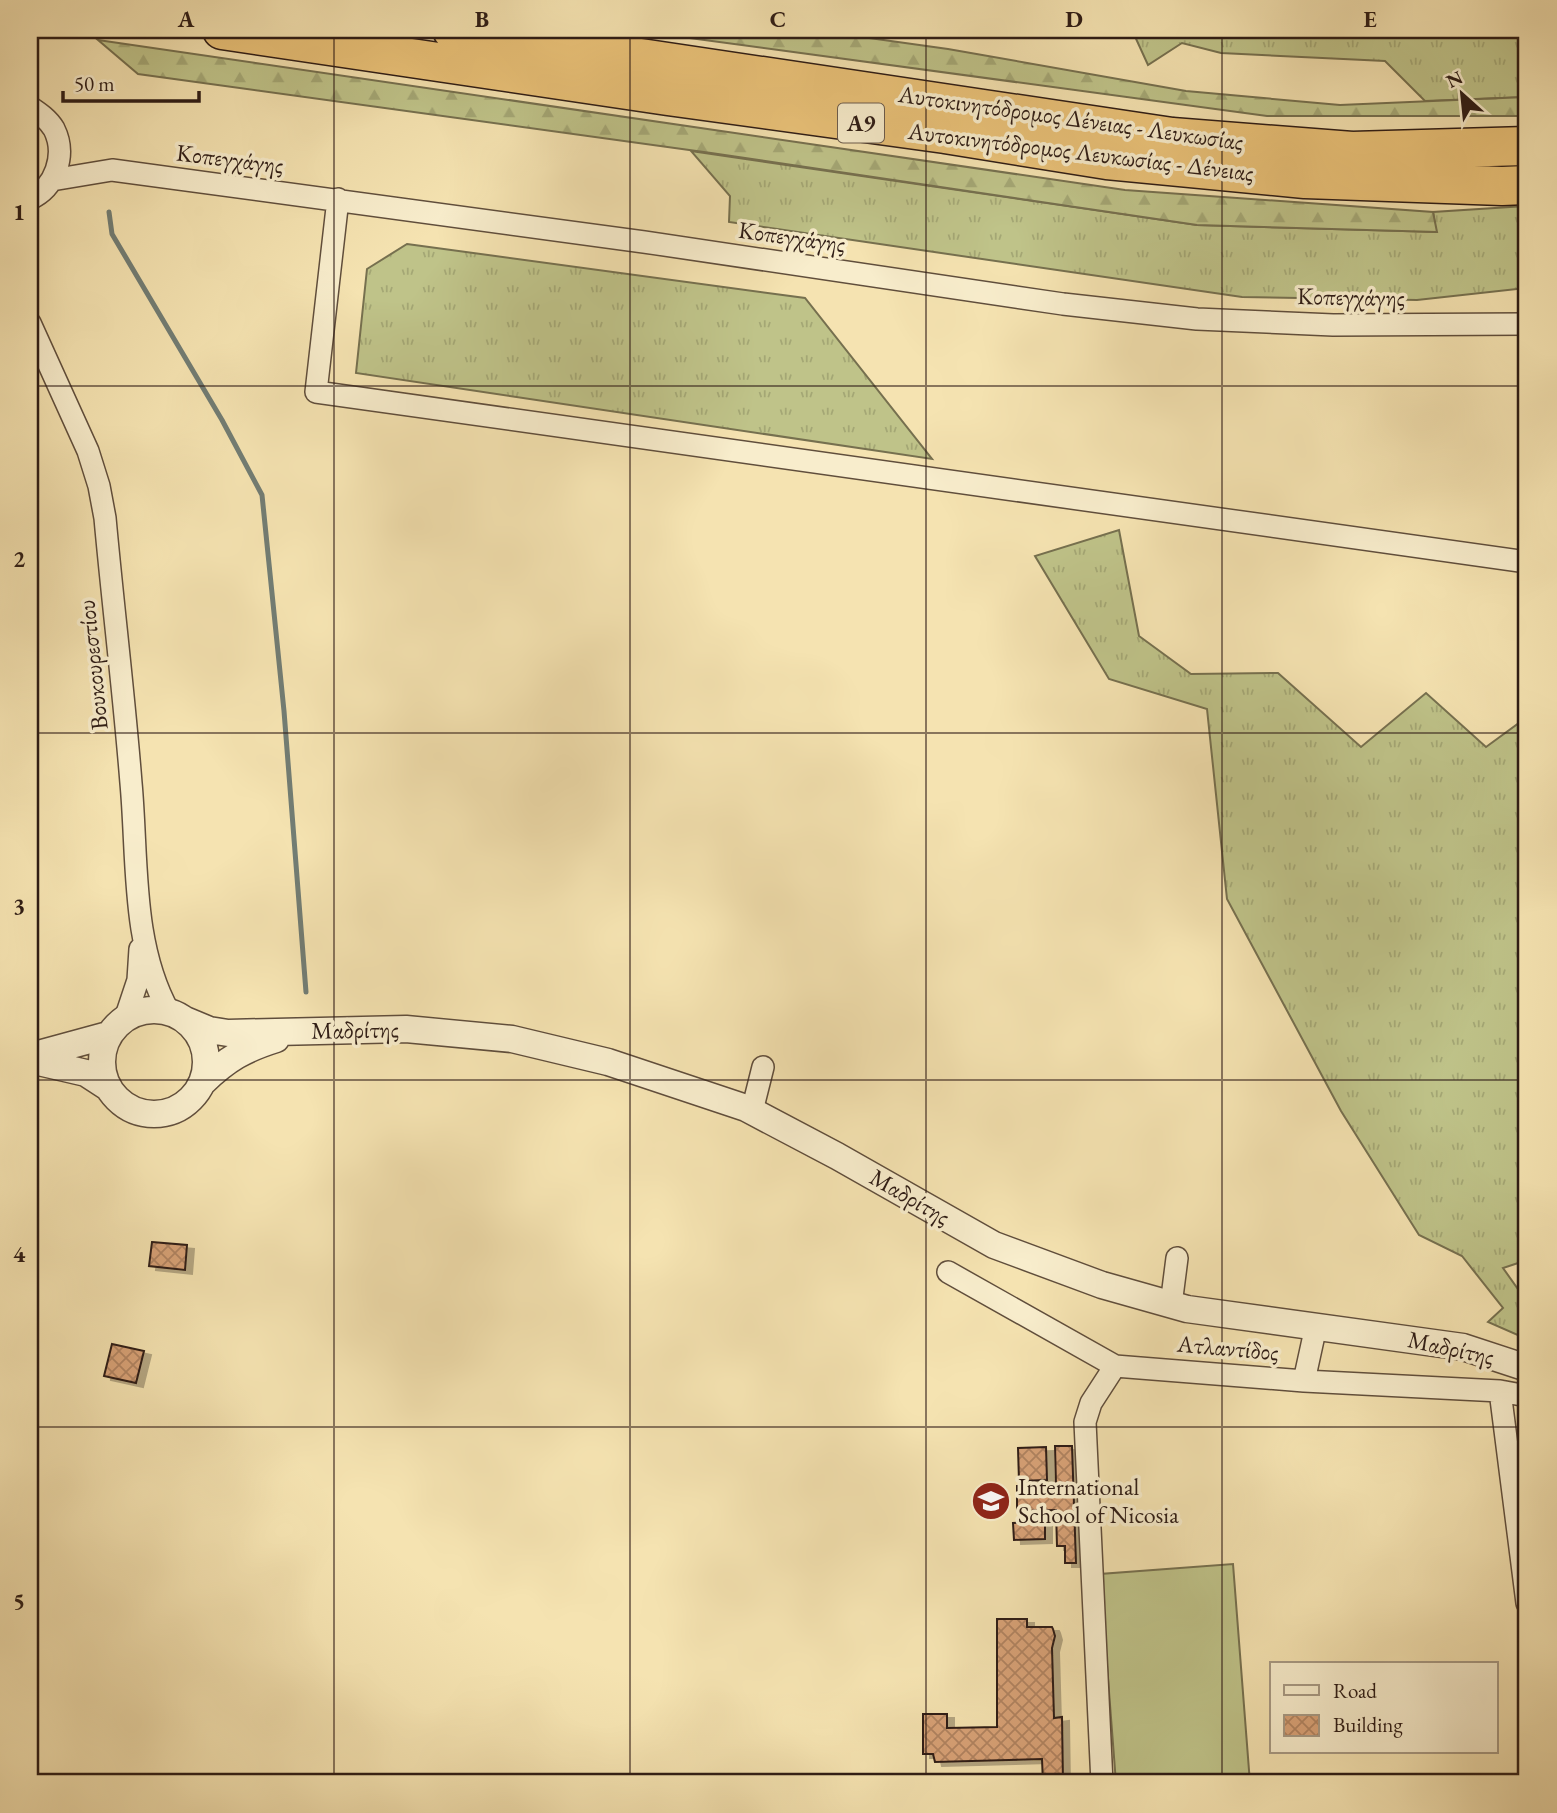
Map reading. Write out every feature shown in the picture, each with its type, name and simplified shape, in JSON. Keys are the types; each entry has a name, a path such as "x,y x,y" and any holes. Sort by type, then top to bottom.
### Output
{"highway":[{"name":"Αυτοκινητόδρομος Λευκωσίας - Δένειας","path":"222,30 945,134 1107,160 1306,179 1527,185"},
{"name":"Αυτοκινητόδρομος Δένειας - Λευκωσίας","path":"452,30 1172,137 1352,151 1527,146"}],"street":[{"path":"30,107 43,115 54,129 59,146 59,163 43,189 30,219"},
{"name":"Κοπεγχάγης","path":"43,189 112,170 338,199 1063,304 1183,317 1333,325 1527,321"},
{"path":"338,199 316,392 1527,562"},
{"name":"Βουκουρεστίου","path":"30,323 89,451 99,486 105,518 131,781 142,933 158,990 177,1016"},
{"path":"106,1086 101,1069 102,1051 138,980 142,933"},
{"path":"152,1009 177,1016 197,1032 205,1048 207,1065 203,1082 194,1097 180,1108 164,1114 147,1115 130,1110 106,1086 86,1073 30,1058 116,1027 135,1013 152,1009"},
{"name":"Μαδρίτης","path":"177,1016 209,1030 228,1033 344,1028 406,1029 512,1039 608,1062 752,1111 994,1245 1102,1285 1171,1305 1463,1347 1527,1368"},
{"name":"Μαδρίτης","path":"203,1082 236,1054 297,1032"},
{"path":"752,1111 763,1067"},
{"path":"1171,1305 1177,1258"},
{"name":"Ατλαντίδος","path":"948,1272 1115,1366 1304,1381 1500,1391 1527,1396"},
{"path":"1304,1381 1317,1326"},
{"path":"1102,1783 1085,1422 1091,1403 1115,1366"},
{"path":"1500,1391 1527,1603"}],"green space":[{"path":"630,30 812,30 948,49 1186,91 1340,105 1527,97 1527,116 1267,116"},
{"path":"1132,30 1527,30 1527,97 1425,101 1385,61 1221,53 1182,43 1148,65"},
{"path":"98,40 1125,190 1433,212 1437,232 1197,225 711,153 138,74"},
{"path":"691,151 1197,225 1436,232 1433,212 1527,206 1527,288 1417,300 1242,297 729,222 730,196"},
{"path":"407,244 805,298 932,459 356,373 367,269"},
{"path":"1119,530 1139,636 1191,674 1278,673 1361,747 1426,693 1486,747 1527,717 1527,1260 1503,1268 1527,1302 1527,1339 1488,1322 1503,1308 1462,1256 1419,1235 1341,1111 1227,899 1207,709 1109,679 1035,556"},
{"path":"1233,1564 1250,1783 1116,1783 1100,1574"}],"building":[{"path":"152,1242 187,1245 185,1270 149,1266"},
{"path":"112,1344 144,1351 136,1383 104,1376"},
{"path":"1055,1446 1072,1446 1076,1563 1065,1563 1065,1546 1057,1546 1056,1510 1017,1511 1017,1486 1056,1485"},
{"path":"1046,1447 1047,1480 1019,1481 1018,1448"},
{"path":"1045,1522 1045,1539 1014,1540 1013,1523"},
{"path":"997,1619 1027,1619 1027,1627 1053,1629 1054,1718 1062,1717 1063,1783 1043,1783 1042,1759 935,1762 933,1754 923,1754 923,1714 947,1714 947,1728 997,1727"}],"waterway":[{"path":"109,212 112,234 222,420 262,495 284,711 306,992"}],"place":[{"name":"International School of Nicosia","path":"991,1501"}]}
